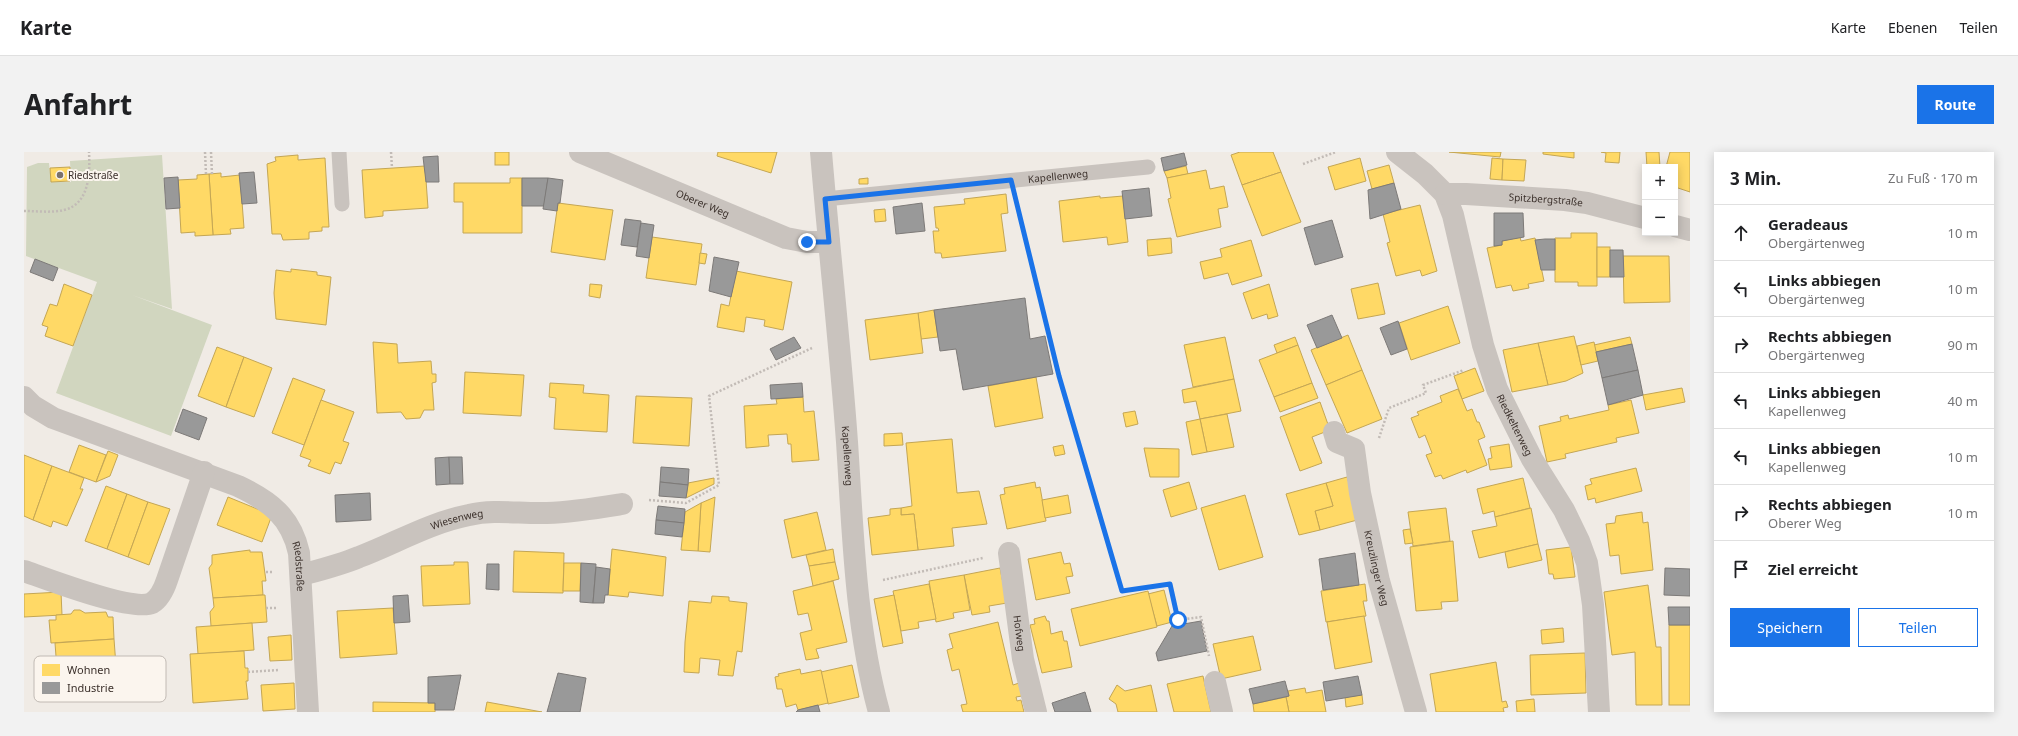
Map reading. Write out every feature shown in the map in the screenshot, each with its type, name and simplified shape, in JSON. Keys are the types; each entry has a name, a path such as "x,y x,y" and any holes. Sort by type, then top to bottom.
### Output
{"street":[{"name":"Oberer Weg","path":"580,152 786,238 807,242 829,242"},
{"name":"Kapellenweg","path":"821,152 839,338 857,585 866,660 879,712"},
{"name":"Riedkelterweg","path":"1396,152 1425,174 1445,194 1453,216 1488,361 1510,418 1532,459 1572,526 1587,563 1595,635 1599,712"},
{"name":"Spitzbergstraße","path":"1445,194 1565,200 1587,203 1642,217"},
{"path":"1678,227 1690,230"},
{"name":"Riedstraße","path":"24,397 33,406 53,418 204,472 260,496 275,508 295,536 301,575 308,712"},
{"path":"1334,432 1337,442 1354,449"},
{"name":"Kreuzlinger Weg","path":"1354,449 1360,493 1379,581 1416,712"},
{"path":"24,572 129,604 152,603 161,595 167,580 204,472"},
{"name":"Wiesenweg","path":"301,575 323,570 359,557 425,528 470,514 492,511 546,513 572,512 622,504"},
{"name":"Hofweg","path":"1009,553 1024,660 1036,712"},
{"path":"1215,682 1222,712"}],"lane":[{"path":"339,152 342,204"},
{"name":"Kapellenweg","path":"825,199 1148,167"}],"path":[{"path":"24,211 65,210 77,203 87,187 90,171 89,152"},
{"path":"204,152 206,174"},
{"path":"211,152 212,174"},
{"path":"391,152 392,168"},
{"path":"1303,164 1336,152"},
{"path":"1011,180 1059,376 1122,591 1170,584 1178,620 1201,617 1203,628"},
{"path":"622,504 647,500 686,503 719,485 709,396 816,346 839,338"},
{"path":"1354,449 1376,446 1389,408 1426,393 1423,385 1488,361"},
{"path":"857,585 1009,553"},
{"path":"266,572 272,572"},
{"path":"266,608 273,608"},
{"path":"248,672 269,670"}],"green space":[{"path":"162,155 172,309 132,295 212,325 171,436 56,393 97,282 26,256 27,167 38,163 49,163 51,182 71,182 70,161"}],"building: Wohnen":[{"path":"495,152 509,152 509,165 495,165"},
{"path":"718,152 777,152 771,173 717,156"},
{"path":"1240,152 1273,152 1281,172 1242,185 1231,155"},
{"path":"1449,152 1501,152 1500,157"},
{"path":"1543,152 1574,152 1574,158 1543,154"},
{"path":"1601,152 1620,152 1619,163 1605,162 1606,153"},
{"path":"1646,152 1659,152 1660,164 1647,164"},
{"path":"1670,152 1690,152 1690,192 1678,188 1678,164 1667,164"},
{"path":"298,155 298,160 325,158 329,227 322,227 322,231 309,232 309,239 283,240 281,234 272,234 267,164 276,161 275,157"},
{"path":"1360,158 1366,181 1335,190 1328,167"},
{"path":"1492,158 1503,159 1502,180 1490,179"},
{"path":"1503,159 1526,160 1524,181 1502,180"},
{"path":"1389,165 1394,183 1372,189 1367,171"},
{"path":"425,166 428,208 383,211 383,216 365,218 362,170"},
{"path":"1186,166 1188,174 1167,178 1164,171"},
{"name":"Riedstraße","path":"70,167 70,181 51,182 50,168"},
{"path":"1206,170 1210,189 1224,186 1228,207 1218,209 1221,227 1177,237 1168,199 1171,198 1167,178"},
{"path":"1281,172 1301,222 1262,236 1242,185"},
{"path":"221,173 221,177 240,175 244,228 230,229 231,234 213,235 209,174"},
{"path":"209,174 213,235 195,236 195,232 181,233 178,180 197,179 197,175"},
{"path":"510,178 522,178 522,233 463,233 463,202 454,202 454,183 510,183"},
{"path":"868,178 868,184 859,184 859,179"},
{"path":"1006,194 1008,213 1001,214 1006,251 942,258 941,253 935,253 933,231 939,231 938,228 936,228 934,207 965,204 964,199"},
{"path":"1100,196 1100,198 1123,196 1128,242 1108,245 1107,237 1063,242 1059,201"},
{"path":"558,203 613,210 605,260 551,252"},
{"path":"1420,205 1437,271 1422,276 1420,270 1396,276 1387,243 1390,242 1383,214"},
{"path":"885,209 886,221 875,222 874,210"},
{"path":"1571,233 1597,233 1597,286 1578,286 1578,282 1555,282 1555,238 1571,238"},
{"path":"652,237 702,244 696,285 646,278"},
{"path":"1520,237 1521,241 1535,238 1544,281 1528,284 1529,288 1513,291 1511,285 1496,288 1487,248 1502,245 1502,241"},
{"path":"1171,238 1172,253 1148,256 1147,240"},
{"path":"1251,240 1262,276 1232,285 1228,273 1204,279 1200,262 1222,257 1220,249"},
{"path":"1597,247 1610,247 1610,277 1597,277"},
{"path":"700,253 707,254 705,264 699,263"},
{"path":"1623,256 1669,256 1670,302 1624,303"},
{"path":"291,269 317,272 317,275 331,277 326,325 276,319 274,293 276,270 291,272"},
{"path":"736,271 792,282 783,330 764,326 765,320 746,317 744,332 717,327 721,304 729,306"},
{"path":"1378,283 1385,314 1358,319 1351,289"},
{"path":"64,284 92,295 73,346 45,336 48,327 42,325 50,304 57,306"},
{"path":"590,284 602,285 600,298 589,296"},
{"path":"1269,284 1278,316 1268,319 1267,314 1252,319 1243,293"},
{"path":"1448,306 1460,343 1411,360 1399,323"},
{"path":"934,310 938,337 921,339 918,313"},
{"path":"918,313 923,353 870,360 865,320"},
{"path":"1348,335 1362,370 1326,385 1311,350"},
{"path":"1574,336 1583,373 1566,381 1548,385 1538,343"},
{"path":"1225,337 1234,379 1193,387 1184,345"},
{"path":"1295,337 1298,345 1277,353 1274,345"},
{"path":"1630,337 1632,344 1596,352 1594,345"},
{"path":"373,342 397,344 398,363 431,361 432,374 436,374 436,382 432,383 434,410 424,410 420,418 406,419 401,412 377,413"},
{"path":"1594,342 1598,361 1581,365 1577,346"},
{"path":"1538,343 1548,385 1512,392 1503,350"},
{"path":"1298,345 1312,383 1274,397 1259,360"},
{"path":"217,347 244,357 226,407 198,396"},
{"path":"244,357 272,368 254,417 226,407"},
{"path":"1475,368 1484,391 1462,399 1454,376"},
{"path":"1362,370 1382,419 1347,433 1326,385"},
{"path":"465,372 524,375 521,416 463,413"},
{"path":"1036,377 1043,418 995,427 988,386"},
{"path":"293,378 325,390 304,445 272,433"},
{"path":"1234,379 1241,411 1200,419 1196,401 1184,403 1182,390"},
{"path":"550,383 584,385 583,393 609,395 607,432 554,429 556,398 549,397"},
{"path":"1312,383 1318,398 1280,412 1274,397"},
{"path":"1682,388 1685,402 1646,410 1643,395"},
{"path":"1458,389 1467,411 1472,409 1485,437 1478,440 1487,465 1467,473 1466,470 1443,479 1441,475 1435,477 1426,455 1432,453 1425,435 1419,438 1411,418 1419,415 1417,412 1442,402 1440,396"},
{"path":"636,396 692,398 689,446 633,443"},
{"path":"803,397 804,412 814,411 819,460 792,462 791,444 788,444 787,434 768,435 769,446 746,448 744,406 777,404 776,399"},
{"path":"321,400 354,412 343,441 349,443 341,464 335,462 330,474 308,466 311,460 300,456"},
{"path":"1631,400 1639,433 1616,438 1617,442 1565,454 1566,458 1547,462 1539,426 1561,421 1560,417 1568,415 1569,419 1609,410 1608,405"},
{"path":"1320,402 1330,430 1312,437 1322,463 1300,471 1280,417"},
{"path":"1135,411 1138,424 1126,427 1123,413"},
{"path":"1227,414 1234,447 1207,452 1200,419"},
{"path":"1200,419 1207,452 1192,455 1186,422"},
{"path":"902,433 903,445 884,446 884,434"},
{"path":"952,439 957,493 979,491 987,524 952,528 954,546 918,550 914,514 901,515 901,508 912,506 906,443"},
{"path":"1509,444 1512,467 1490,470 1488,459 1492,458 1490,447"},
{"path":"79,445 106,455 96,482 69,472"},
{"path":"1063,445 1065,454 1055,456 1053,447"},
{"path":"1144,448 1179,449 1179,477 1150,477"},
{"path":"108,451 118,455 110,476 96,482"},
{"path":"24,455 52,466 33,520 24,516"},
{"path":"52,466 84,478 80,489 83,489 67,526 53,521 51,527 33,520"},
{"path":"1636,468 1642,491 1596,503 1595,498 1588,500 1585,486 1592,484 1590,479"},
{"path":"1347,477 1361,519 1320,530 1315,511 1333,506 1326,483"},
{"path":"714,478 714,484 686,498 688,483"},
{"path":"1523,478 1530,508 1495,517 1494,511 1483,514 1477,489"},
{"path":"1035,482 1036,488 1040,487 1046,521 1007,529 1000,495 1005,494 1004,488"},
{"path":"1189,482 1197,509 1171,517 1163,490"},
{"path":"1326,483 1333,506 1315,511 1320,530 1299,535 1286,494"},
{"path":"106,486 127,494 107,549 85,541"},
{"path":"127,494 148,502 128,557 107,549"},
{"path":"1068,495 1071,513 1045,518 1042,500"},
{"path":"1245,495 1263,557 1219,570 1201,508"},
{"path":"228,497 272,515 262,542 217,525"},
{"path":"715,497 710,552 698,551 701,503"},
{"path":"148,502 170,509 149,565 128,557"},
{"path":"701,503 698,551 681,550 685,512"},
{"path":"901,508 901,515 914,514 918,550 872,555 868,518 890,515 890,509"},
{"path":"1446,508 1450,541 1413,546 1408,512"},
{"path":"1531,508 1538,544 1479,558 1472,531 1497,526 1495,517"},
{"path":"817,512 826,550 792,558 784,520"},
{"path":"1642,512 1643,523 1648,522 1653,570 1621,574 1619,555 1610,556 1606,524 1615,523 1616,516"},
{"path":"1410,529 1413,543 1405,544 1403,530"},
{"path":"1453,541 1458,601 1441,602 1442,609 1416,611 1410,547"},
{"path":"1538,544 1542,560 1508,568 1505,552"},
{"path":"1571,547 1575,577 1554,579 1553,574 1549,574 1546,550"},
{"path":"612,549 666,557 663,596 629,592 628,597 608,595"},
{"path":"833,549 835,562 809,566 806,555"},
{"path":"250,550 250,552 262,552 266,581 262,581 263,595 213,598 209,568 212,564 212,555"},
{"path":"514,551 564,553 563,593 513,592"},
{"path":"1061,552 1064,564 1070,563 1073,576 1066,577 1070,593 1036,600 1028,559"},
{"path":"454,562 468,562 470,604 423,606 421,566 454,565"},
{"path":"835,562 839,579 813,586 809,566"},
{"path":"564,563 581,563 580,591 563,591"},
{"path":"1000,568 1007,603 989,606 990,612 972,615 964,575"},
{"path":"964,575 970,610 953,613 954,618 936,622 929,581"},
{"path":"833,581 847,642 816,649 819,658 806,660 800,633 812,630 808,613 798,615 793,591"},
{"path":"929,584 936,619 918,622 919,628 901,631 893,591"},
{"path":"1365,584 1367,601 1363,601 1366,616 1326,622 1321,591"},
{"path":"1648,585 1656,647 1661,647 1662,705 1636,705 1635,652 1612,655 1604,592"},
{"path":"1164,590 1172,622 1157,626 1148,594"},
{"path":"1148,591 1157,627 1080,646 1071,609"},
{"path":"61,592 62,615 24,617 24,594"},
{"path":"265,595 267,622 211,626 210,612 214,607 213,598"},
{"path":"894,595 903,643 883,647 874,599"},
{"path":"712,596 729,597 729,601 747,603 742,652 737,651 733,676 718,675 720,660 700,658 699,673 684,672 689,601 711,603"},
{"path":"393,608 397,654 340,658 337,611"},
{"path":"74,610 80,610 85,613 106,612 108,617 113,617 114,639 51,643 49,620 56,620 56,615 71,614"},
{"path":"1045,616 1047,621 1049,621 1051,634 1062,631 1064,641 1067,641 1072,667 1042,673 1030,625 1035,624 1034,619"},
{"path":"1364,616 1372,662 1335,669 1327,622"},
{"path":"998,622 1013,685 1019,683 1022,696 1016,697 1017,701 1021,700 1024,712 963,712 961,705 967,704 959,669 952,671 947,650 953,648 949,634"},
{"path":"252,623 254,650 198,654 196,627"},
{"path":"1669,625 1690,625 1690,705 1669,705"},
{"path":"1563,628 1564,642 1542,644 1541,630"},
{"path":"291,635 292,660 270,661 268,637"},
{"path":"1253,636 1261,670 1221,679 1213,644"},
{"path":"114,639 115,656 56,656 55,643"},
{"path":"244,651 245,668 248,668 248,681 246,681 248,699 193,703 190,654"},
{"path":"1585,653 1586,693 1531,695 1530,655"},
{"path":"1496,662 1502,702 1506,701 1508,707 1503,708 1504,712 1436,712 1430,674"},
{"path":"852,665 859,697 828,704 821,672"},
{"path":"800,669 801,674 821,670 828,703 798,710 796,704 786,707 782,689 777,689 775,677 779,676 778,674"},
{"path":"1203,676 1211,712 1174,712 1167,684"},
{"path":"294,683 295,709 263,711 261,685"},
{"path":"1117,685 1125,691 1151,685 1157,712 1118,712 1116,704 1109,699"},
{"path":"1305,688 1306,693 1322,690 1326,712 1289,712 1286,697 1289,696 1288,691"},
{"path":"1362,695 1363,704 1346,707 1345,697"},
{"path":"1286,697 1289,712 1254,712 1253,704"},
{"path":"1534,699 1535,712 1517,712 1516,701"},
{"path":"373,702 435,703 435,712 373,712"},
{"path":"487,702 542,712 485,712"}],"building: Industrie":[{"path":"1184,153 1187,165 1164,171 1161,158"},
{"path":"438,156 439,182 426,182 423,157"},
{"path":"254,172 257,203 242,204 239,173"},
{"path":"178,177 180,208 166,209 164,178"},
{"path":"522,178 548,178 544,206 522,206"},
{"path":"548,178 563,180 560,203 558,203 557,211 543,209"},
{"path":"1394,183 1401,209 1370,219 1368,190"},
{"path":"1149,188 1152,216 1125,219 1122,191"},
{"path":"922,203 925,231 896,234 893,207"},
{"path":"1494,213 1523,213 1524,237 1502,241 1502,245 1494,246"},
{"path":"625,219 641,221 637,247 621,245"},
{"path":"1332,220 1343,257 1315,265 1304,228"},
{"path":"641,223 654,225 649,258 636,256"},
{"path":"1555,239 1555,270 1541,270 1535,240"},
{"path":"1610,250 1623,250 1624,277 1610,277"},
{"path":"714,257 739,262 731,297 709,291"},
{"path":"35,259 58,268 53,281 30,272"},
{"path":"1025,298 1030,339 1045,336 1053,374 963,390 956,349 940,351 934,310"},
{"path":"1332,315 1342,338 1317,348 1307,325"},
{"path":"1398,321 1407,349 1391,355 1380,328"},
{"path":"794,337 801,348 776,360 770,349"},
{"path":"1632,344 1638,370 1602,378 1596,352"},
{"path":"1638,370 1643,395 1608,405 1602,378"},
{"path":"802,383 803,397 771,399 770,385"},
{"path":"183,409 207,418 199,440 175,431"},
{"path":"449,457 450,484 436,485 435,458"},
{"path":"449,457 462,457 463,484 450,484"},
{"path":"661,467 689,469 688,485 660,482"},
{"path":"660,482 688,485 686,498 659,496"},
{"path":"370,493 371,520 336,522 335,495"},
{"path":"658,506 685,509 684,523 656,520"},
{"path":"656,520 684,523 682,537 655,534"},
{"path":"1355,553 1359,585 1323,590 1319,559"},
{"path":"581,563 596,564 593,603 580,602"},
{"path":"487,564 499,564 499,590 486,589"},
{"path":"596,567 610,569 608,595 605,595 604,603 593,603"},
{"path":"1665,568 1690,569 1690,596 1664,595"},
{"path":"408,595 410,622 394,623 393,596"},
{"path":"1668,607 1690,607 1690,625 1669,625"},
{"path":"1201,621 1207,651 1158,661 1156,653 1172,626"},
{"path":"558,673 586,678 580,712 547,712"},
{"path":"461,675 454,710 435,710 435,703 428,703 428,677"},
{"path":"1358,676 1362,695 1326,701 1323,682"},
{"path":"1285,681 1289,696 1253,704 1249,689"},
{"path":"1085,692 1091,712 1055,712 1052,703"},
{"path":"818,705 820,712 796,712 798,710"}],"place":[{"name":"Riedstraße","path":"60,175"}],"route":[{"path":"807,242 829,242 825,199 1011,180 1059,376 1122,591 1170,584 1178,620"}]}
